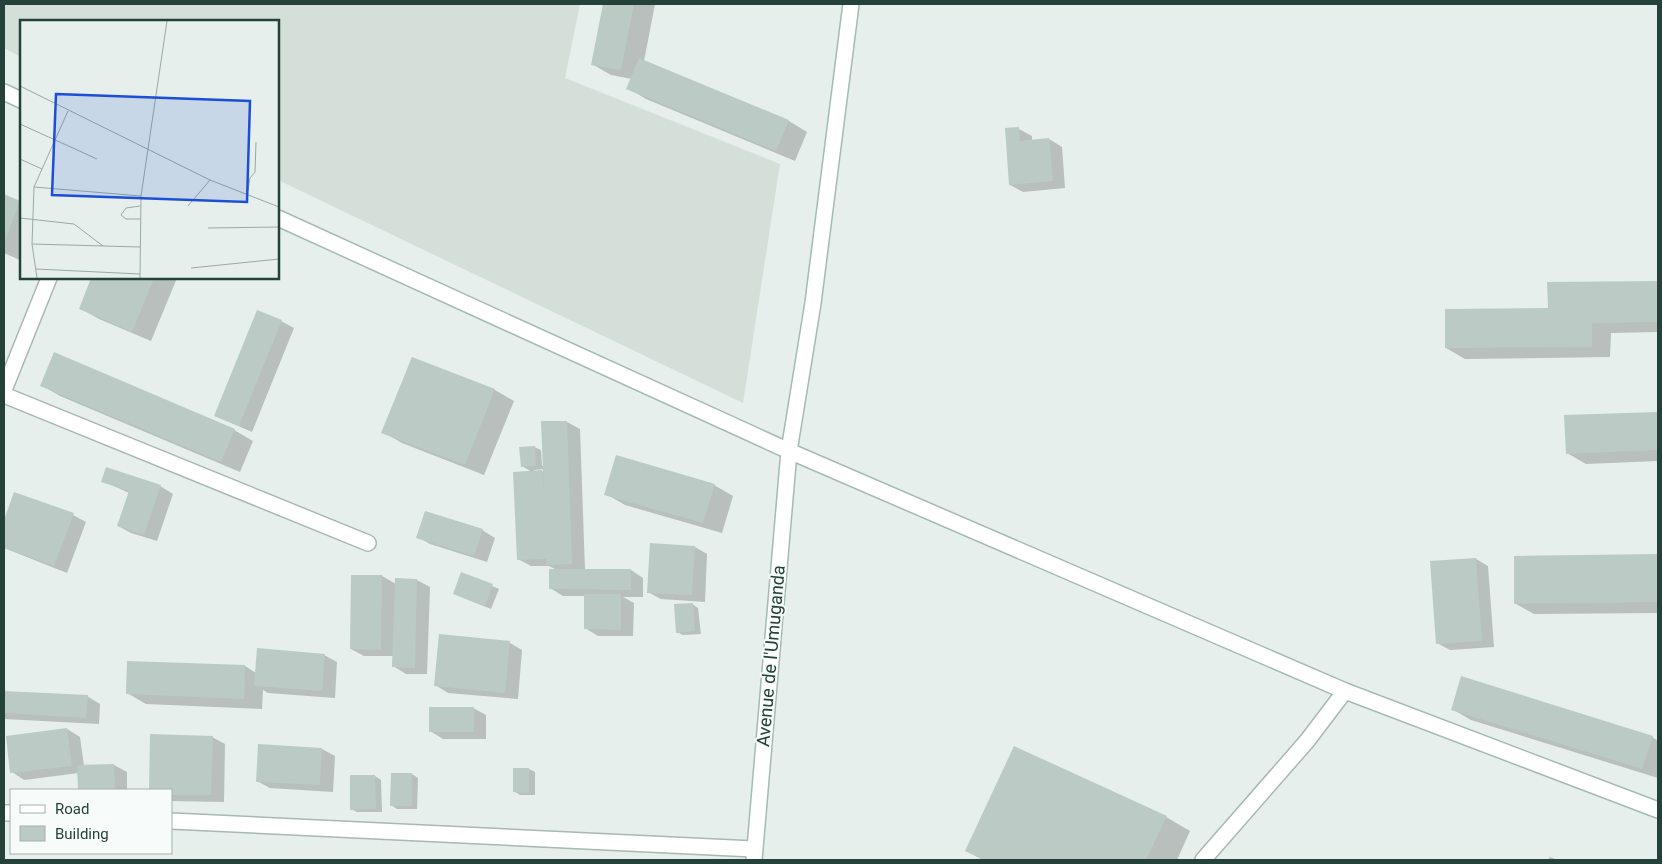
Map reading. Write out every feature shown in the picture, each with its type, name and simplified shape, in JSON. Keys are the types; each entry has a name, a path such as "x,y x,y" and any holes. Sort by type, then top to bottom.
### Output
{"street":[{"name":"Avenue de l'Umuganda","path":"754,855 790,451 813,302 850,4"},
{"path":"4,92 20,100"},
{"path":"279,218 790,451 1345,691 1658,810"},
{"path":"4,390 49,279"},
{"path":"4,394 368,543"},
{"path":"1203,860 1271,784 1345,691"},
{"path":"172,821 754,855"}],"shaded area":[{"path":"4,4 580,4 565,78 780,164 743,403 279,180 279,20 20,20 20,56 4,48"}],"building":[{"path":"603,4 634,4 621,70 591,65"},
{"path":"639,58 789,120 776,151 626,89"},
{"path":"1019,127 1020,141 1049,138 1053,181 1009,185 1005,128"},
{"path":"4,194 20,201 4,243"},
{"path":"91,279 154,279 132,332 79,309"},
{"path":"1658,281 1658,322 1592,323 1592,347 1445,348 1445,309 1548,308 1547,282"},
{"path":"257,310 282,320 239,426 214,416"},
{"path":"54,352 235,429 221,462 40,386"},
{"path":"412,357 495,389 465,465 381,433"},
{"path":"1658,412 1658,450 1566,454 1564,415"},
{"path":"541,421 567,421 572,564 546,565 546,559 517,560 513,472 542,470 544,496"},
{"path":"535,446 536,466 521,467 519,447"},
{"path":"616,455 715,484 703,523 604,495"},
{"path":"106,467 161,485 144,535 117,526 129,491 101,482"},
{"path":"14,492 74,513 54,566 4,548 4,520"},
{"path":"425,511 483,529 474,556 416,538"},
{"path":"650,543 695,546 692,595 647,593"},
{"path":"1658,554 1658,602 1514,604 1514,556"},
{"path":"1476,558 1482,641 1436,644 1430,561"},
{"path":"549,569 631,569 631,590 549,589"},
{"path":"461,572 493,584 485,606 453,594"},
{"path":"351,575 382,575 381,650 350,649"},
{"path":"395,578 417,579 415,668 392,667"},
{"path":"584,594 621,594 621,630 584,629"},
{"path":"693,603 695,631 676,633 674,604"},
{"path":"439,634 510,641 505,693 434,686"},
{"path":"257,648 325,654 322,691 254,686"},
{"path":"127,661 245,665 244,699 126,694"},
{"path":"1461,676 1653,736 1642,769 1451,710"},
{"path":"4,691 88,695 86,718 4,713"},
{"path":"429,707 474,707 474,732 429,732"},
{"path":"67,728 72,766 10,773 6,736"},
{"path":"150,734 213,736 211,795 172,795 172,789 149,789"},
{"path":"258,744 322,748 320,785 256,782"},
{"path":"1014,746 1167,816 1146,860 985,860 965,851"},
{"path":"114,764 115,789 78,789 77,765"},
{"path":"513,768 529,768 529,793 513,792"},
{"path":"391,773 412,773 412,806 390,806"},
{"path":"350,775 375,775 376,809 350,810"}]}
